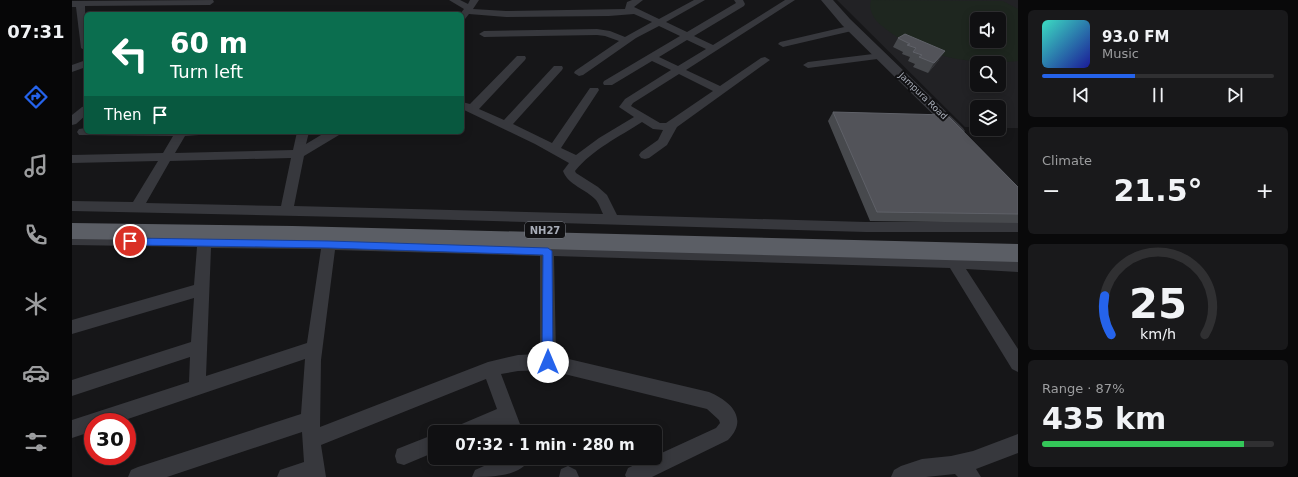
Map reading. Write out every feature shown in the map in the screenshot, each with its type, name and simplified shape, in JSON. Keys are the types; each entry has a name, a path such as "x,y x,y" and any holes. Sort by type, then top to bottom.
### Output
{"highway":[{"name":"NH27","path":"72,218 615,232 1018,238"},
{"name":"NH27","path":"72,231 293,234 1018,253"}],"street":[{"path":"453,0 466,12 493,14 619,13 636,11"},
{"path":"466,12 475,0"},
{"path":"619,13 626,0"},
{"path":"639,0 629,6 630,8 712,48"},
{"path":"579,73 626,41 701,0"},
{"path":"608,83 740,5 738,0"},
{"path":"671,126 661,127 627,109 625,107 626,103 791,0"},
{"name":"Jampura Road","path":"826,0 966,139"},
{"path":"84,34 76,4 154,4 212,1"},
{"path":"201,10 212,1"},
{"path":"144,12 154,4"},
{"path":"522,14 522,33"},
{"path":"783,44 853,28"},
{"path":"484,34 596,32 606,33 626,41"},
{"path":"808,65 881,56"},
{"path":"652,57 721,91"},
{"path":"521,58 467,107 576,161"},
{"path":"646,155 663,142 671,126 765,60"},
{"path":"72,69 84,64"},
{"path":"506,125 558,68"},
{"path":"554,150 594,90"},
{"path":"72,121 84,111"},
{"path":"613,220 602,198 594,190 571,176 569,170 576,161 592,149 642,117"},
{"path":"136,208 180,134"},
{"path":"286,211 303,134"},
{"path":"72,159 298,154 332,134"},
{"path":"72,206 866,227 1018,227"},
{"path":"72,240 329,244 954,262 1018,266"},
{"path":"197,386 204,242"},
{"path":"287,477 315,472 310,420 314,348 329,244"},
{"path":"548,251 548,362"},
{"path":"954,262 1018,364"},
{"path":"72,327 201,288"},
{"path":"72,388 199,347"},
{"path":"72,429 314,348"},
{"path":"312,439 491,370 524,362 548,362 709,401 717,405 729,419 729,427 722,434 635,475"},
{"path":"491,370 511,425"},
{"path":"480,425 507,414"},
{"path":"138,477 310,420"},
{"path":"901,477 907,473 923,468 965,470 1018,443"},
{"path":"404,456 428,446"},
{"path":"482,477 508,465"}],"shaded area":[{"path":"837,0 1018,0 1018,128 1006,128 1006,100 970,100 970,127 965,127"},
{"path":"871,0 1003,1 1018,9 1018,61 1006,62 1006,56 970,56 970,61 946,57 929,52 912,45 882,26 876,21 870,7"}],"building":[{"path":"905,34 945,51 934,63 919,57 922,55 913,52 916,48 907,45 910,44 898,38"},
{"path":"833,112 947,115 1018,187 1018,214 877,212"}],"route":[{"path":"130,241 329,244 548,251 548,362"}]}
